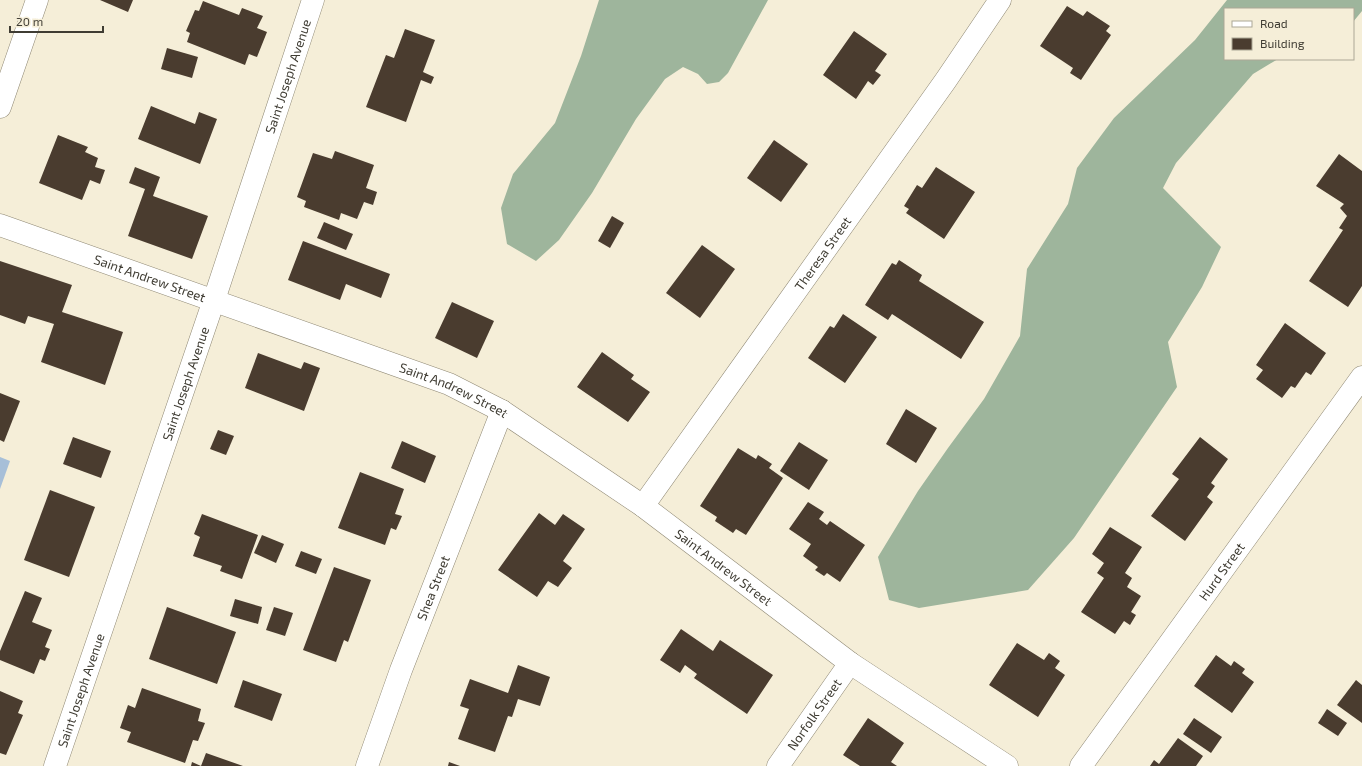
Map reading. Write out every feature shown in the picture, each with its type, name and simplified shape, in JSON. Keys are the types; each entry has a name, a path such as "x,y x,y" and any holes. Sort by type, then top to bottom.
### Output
{"street":[{"path":"0,107 37,0"},
{"name":"Saint Joseph Avenue","path":"55,766 214,300 313,0"},
{"name":"Theresa Street","path":"643,506 946,80 1000,0"},
{"name":"Saint Andrew Street","path":"0,225 449,384 502,411 643,506 850,663 1007,766"},
{"name":"Hurd Street","path":"1081,766 1362,377"},
{"name":"Shea Street","path":"367,766 401,670 502,411"},
{"name":"Norfolk Street","path":"778,766 850,663"}],"green space":[{"path":"599,0 768,0 728,73 719,82 707,84 698,74 683,67 665,79 636,119 592,193 559,240 536,261 507,244 501,208 513,174 555,123 581,56"},
{"path":"1227,0 1362,0 1362,11 1354,21 1354,8 1224,8 1224,60 1276,60 1253,74 1176,163 1163,188 1221,247 1202,287 1168,342 1177,387 1074,538 1028,590 919,608 889,600 878,557 918,491 984,399 1020,336 1027,269 1068,204 1077,168 1114,118 1195,40"}],"water":[{"path":"0,457 10,461 0,489"}],"building":[{"path":"100,0 133,0 128,12"},
{"path":"203,1 239,15 242,8 263,16 257,28 267,32 257,57 249,54 245,65 187,42 190,33 186,31 195,10 199,11"},
{"path":"1067,6 1083,16 1087,11 1110,26 1106,31 1111,35 1081,80 1070,73 1073,68 1040,46"},
{"path":"405,29 435,40 423,72 434,77 431,84 421,80 406,122 366,107 386,55 394,58"},
{"path":"854,31 887,54 875,71 881,75 873,85 868,81 856,99 823,75"},
{"path":"167,48 198,57 192,78 161,69"},
{"path":"151,106 195,124 199,112 217,119 200,164 138,139"},
{"path":"58,135 88,147 85,152 98,158 95,167 105,170 100,184 90,180 82,200 39,183"},
{"path":"774,140 808,164 781,202 747,178"},
{"path":"335,151 374,165 366,188 377,192 373,205 364,202 357,219 341,213 339,220 304,207 306,201 297,197 313,153 332,159"},
{"path":"1339,154 1362,171 1362,286 1348,307 1309,281 1343,230 1339,228 1347,216 1340,208 1344,204 1316,186"},
{"path":"135,167 160,177 153,196 208,216 192,259 128,236 145,189 129,183"},
{"path":"936,167 975,192 944,239 906,213 909,209 904,206 917,185 922,188"},
{"path":"612,216 624,223 610,248 598,241"},
{"path":"324,222 353,234 346,250 317,238"},
{"path":"303,241 390,274 381,298 346,284 340,300 288,280"},
{"path":"702,245 735,269 700,318 666,293"},
{"path":"899,260 922,275 919,281 984,322 961,359 892,314 888,320 865,305 892,263 896,265"},
{"path":"0,261 72,285 62,312 123,332 105,385 41,362 54,324 28,316 25,324 0,315"},
{"path":"452,302 494,321 477,358 435,338"},
{"path":"843,314 877,337 845,383 808,358 830,326 834,328"},
{"path":"1285,323 1326,353 1311,375 1306,372 1295,388 1291,386 1282,398 1256,379 1263,370 1256,365"},
{"path":"602,352 634,375 631,379 650,392 628,422 577,387"},
{"path":"258,353 301,369 304,362 320,368 304,411 245,388"},
{"path":"0,393 20,401 4,442 0,440"},
{"path":"906,409 937,428 916,463 886,444"},
{"path":"218,430 234,436 226,455 210,449"},
{"path":"73,437 111,451 101,478 63,464"},
{"path":"1200,437 1228,459 1211,483 1215,486 1207,497 1213,502 1185,541 1151,516 1179,479 1172,474"},
{"path":"402,441 436,456 425,483 391,468"},
{"path":"799,442 828,460 809,490 780,471"},
{"path":"738,448 756,459 758,455 772,464 769,468 783,478 746,535 736,529 733,533 715,521 717,517 700,506"},
{"path":"360,472 404,489 395,514 402,516 396,530 391,528 385,545 338,528"},
{"path":"50,490 95,507 69,577 24,560"},
{"path":"808,502 824,512 819,519 827,525 830,521 865,545 840,582 827,573 824,576 815,570 818,567 803,556 811,544 789,529"},
{"path":"539,513 555,525 563,514 585,529 563,561 572,568 558,587 548,581 537,597 498,570"},
{"path":"202,514 258,535 242,579 220,571 222,566 193,556 200,537 194,534"},
{"path":"1110,527 1142,547 1125,573 1132,578 1127,587 1141,596 1131,612 1136,615 1130,625 1124,621 1115,634 1081,612 1104,578 1097,573 1104,563 1092,554"},
{"path":"262,535 284,544 276,563 254,553"},
{"path":"301,551 322,559 316,574 295,566"},
{"path":"334,567 371,580 348,642 344,640 336,662 303,650"},
{"path":"25,591 42,598 32,622 52,630 45,647 50,649 45,661 40,659 34,674 0,660 0,651"},
{"path":"235,599 262,607 258,624 230,616"},
{"path":"167,607 236,632 217,684 149,659"},
{"path":"274,607 293,613 285,636 266,630"},
{"path":"681,629 713,651 720,640 773,675 747,714 694,678 697,674 685,665 680,673 660,660"},
{"path":"1017,643 1044,660 1049,653 1060,661 1055,668 1065,675 1038,717 989,685"},
{"path":"1216,655 1231,666 1234,661 1245,669 1242,673 1254,682 1232,713 1194,686"},
{"path":"518,665 550,677 540,706 518,699 512,717 508,716 495,752 458,739 469,709 460,706 470,679 508,693"},
{"path":"243,680 282,694 272,721 234,707"},
{"path":"1356,680 1362,685 1362,723 1337,705"},
{"path":"142,688 201,709 198,721 205,723 198,741 193,740 185,763 127,742 131,732 120,728 128,705 135,708"},
{"path":"0,691 23,701 18,713 23,715 6,755 0,753"},
{"path":"1327,709 1347,723 1338,736 1318,723"},
{"path":"868,718 904,743 891,762 897,766 860,766 843,755"},
{"path":"1194,718 1222,737 1211,753 1183,734"},
{"path":"1178,738 1203,756 1196,766 1150,766 1154,760 1159,764"},
{"path":"206,753 243,766 201,766"},
{"path":"192,762 201,766 191,766"},
{"path":"449,762 460,766 448,766"}]}
